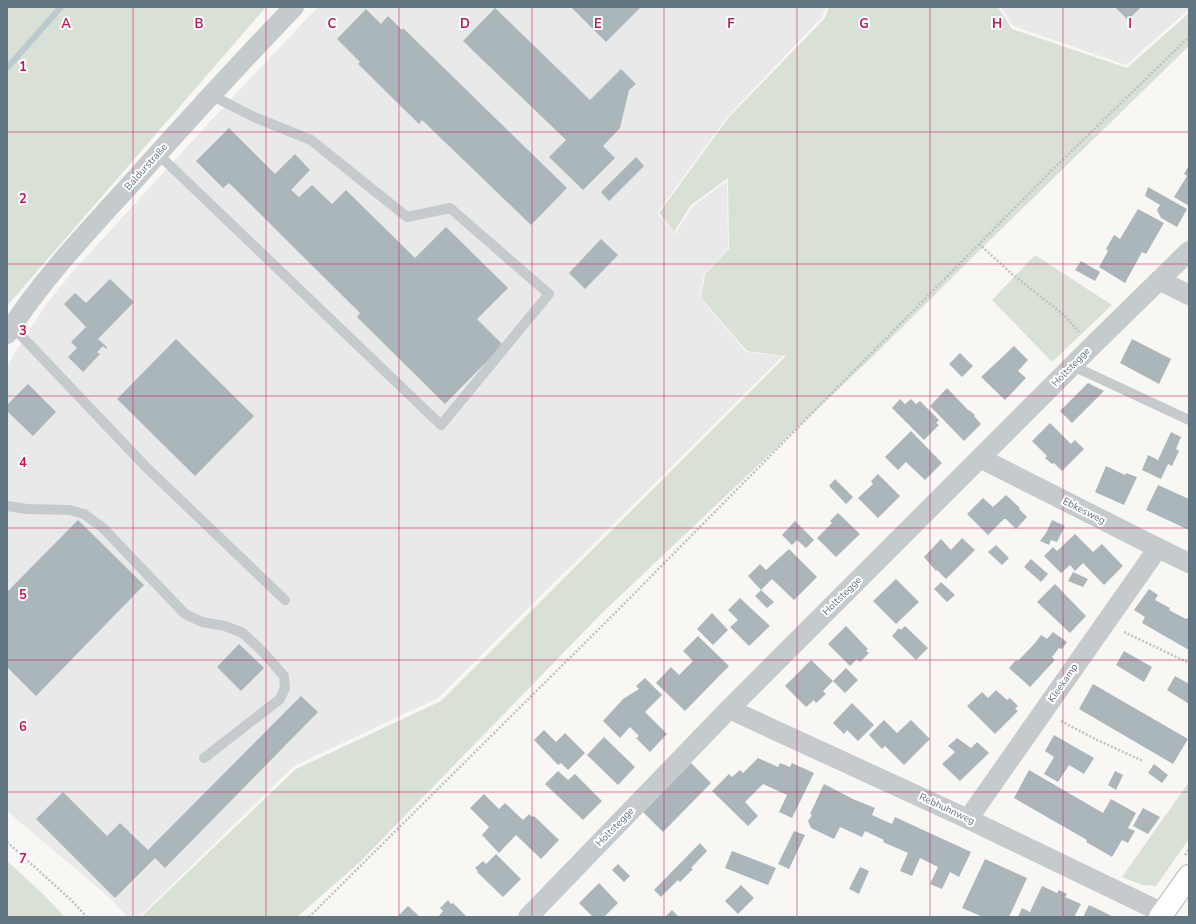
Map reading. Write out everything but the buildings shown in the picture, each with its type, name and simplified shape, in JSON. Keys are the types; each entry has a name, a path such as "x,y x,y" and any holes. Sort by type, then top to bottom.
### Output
{"main road":[{"path":"1162,915 1189,876"}],"street":[{"name":"Baldurstraße","path":"10,330 61,260 211,95 294,7"},
{"name":"Holtstegge","path":"528,917 729,709 1189,251"},
{"path":"1159,280 1189,295"},
{"name":"Ebkesweg","path":"980,458 1158,548 1189,562"},
{"name":"Kleekamp","path":"968,819 1158,548"},
{"name":"Rebhuhnweg","path":"729,709 968,819 1162,915"}],"lane":[{"path":"158,154 441,425 549,294 450,208 407,217 311,140 254,117 211,95"},
{"path":"10,330 146,466 285,600"},
{"path":"1073,366 1189,420"},
{"path":"7,506 27,509 70,510 84,514 103,528 185,614 202,622 225,626 242,633 263,652 284,676 285,688 280,699 204,758"}],"path":[{"path":"309,917 621,607 1051,171 1189,37"},
{"path":"979,244 1012,274 1064,315 1092,346"},
{"path":"1106,622 1144,643 1189,663"},
{"path":"1044,711 1095,739 1143,761"},
{"path":"7,842 70,899 87,917"}],"shaded area":[{"path":"7,7 266,7 7,306"},
{"path":"318,7 826,7 822,17 728,116 657,213 675,234 693,206 727,181 728,249 704,274 700,298 746,352 783,356 438,698 294,766 139,917 128,917 109,897 7,811 7,367 45,306 75,269 231,99"},
{"path":"829,7 998,7 1012,29 1127,68 1189,13 1189,46 866,363 601,614 360,862 297,917 141,917 296,769 441,701 786,356 747,351 701,298 705,274 729,249 728,178 691,205 674,232 659,213 729,117 825,18"},
{"path":"1001,7 1189,7 1189,9 1126,65 1013,26"},
{"path":"1035,255 1112,305 1052,362 992,300"},
{"path":"1189,782 1189,839 1156,886 1142,885 1122,877"},
{"path":"7,861 44,895 65,917 7,917"}],"waterway":[{"path":"7,68 61,7"}]}
